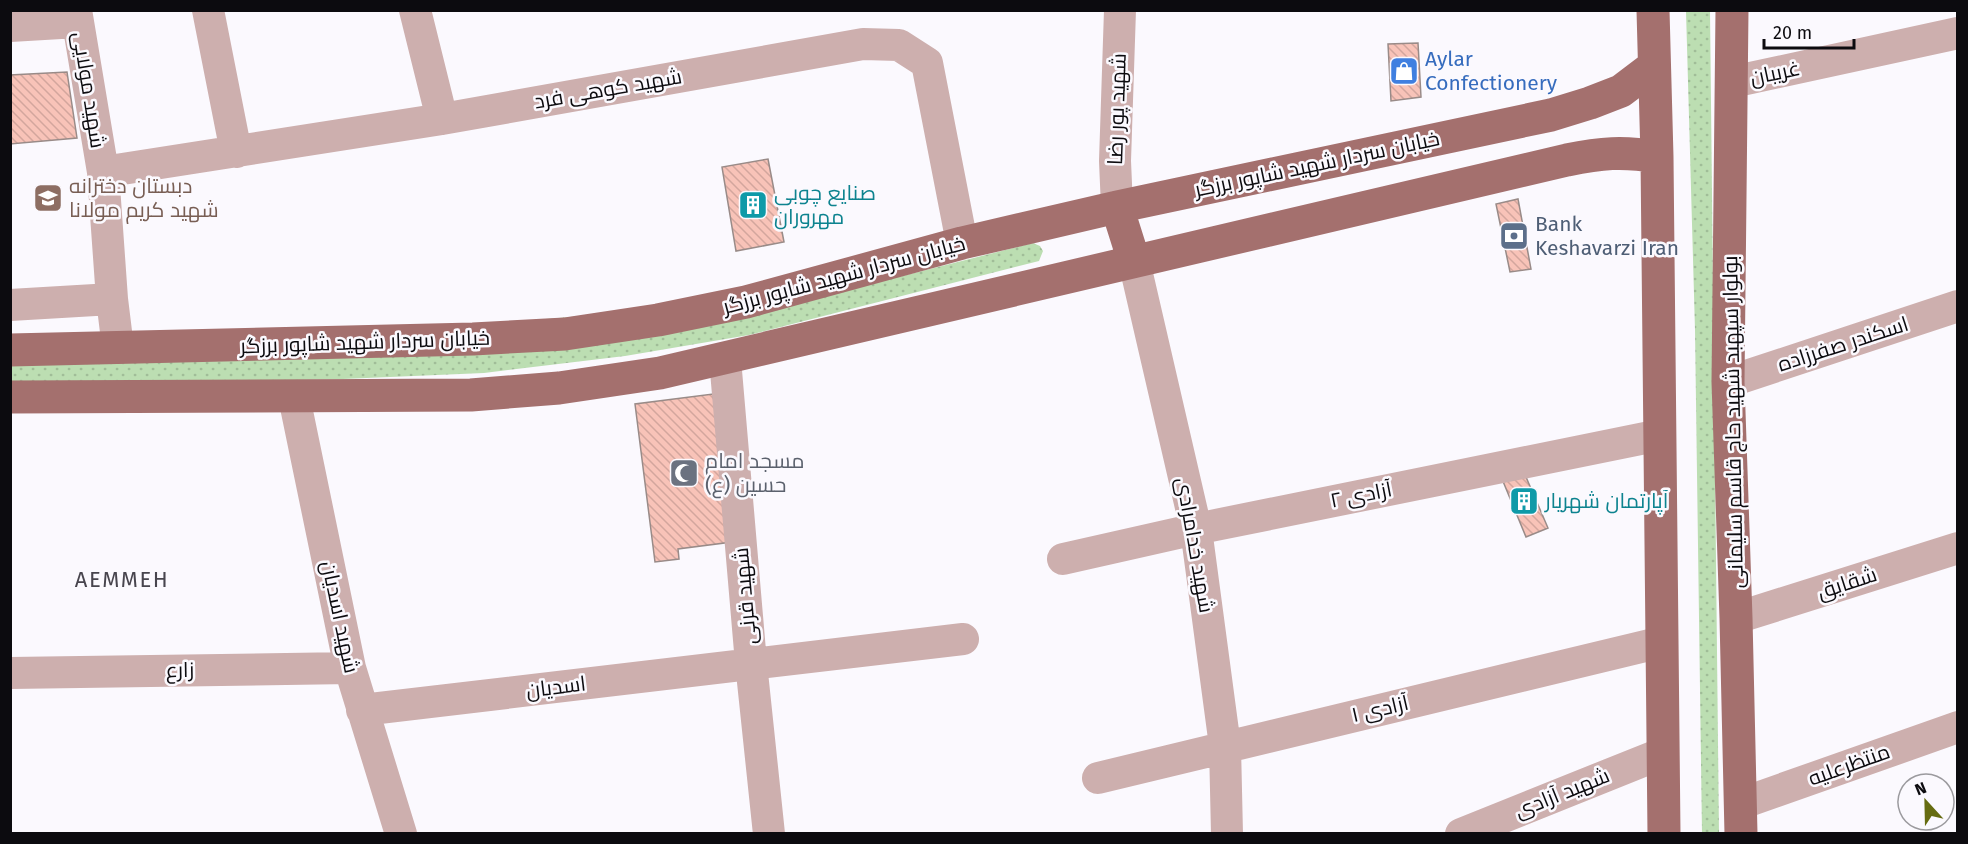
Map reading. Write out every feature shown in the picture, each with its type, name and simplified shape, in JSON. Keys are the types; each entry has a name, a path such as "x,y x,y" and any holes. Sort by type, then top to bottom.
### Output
{"main road":[{"path":"1653,10 1657,157 1664,834"},
{"name":"بولوار سپهبد شهید حاج قاسم سلیمانی","path":"1732,10 1728,382 1737,618 1741,819"},
{"name":"خیابان سردار شهید شاپور برزگر","path":"10,350 450,340 565,334 658,320 746,302 962,243 1117,207 1551,115 1621,91 1654,66"},
{"path":"1551,115 1565,121 1574,129 1578,139 1575,151 1567,160"},
{"path":"10,397 471,395 559,388 649,375 1567,160 1595,154 1627,152 1657,157"},
{"path":"1117,207 1134,261"}],"street":[{"path":"208,10 236,152"},
{"path":"415,10 442,119"},
{"name":"شهید پور رضا","path":"1117,207 1115,161 1120,10"},
{"path":"10,26 77,16"},
{"name":"شهید مولایی","path":"77,16 103,172 112,299 118,348"},
{"name":"غریبان","path":"1732,82 1958,33"},
{"name":"شهید کوهی فرد","path":"103,172 442,119 863,44 899,45 927,63 962,243"},
{"name":"شهید خدامرادی","path":"1134,261 1196,528 1225,746 1227,834"},
{"path":"10,305 112,299"},
{"name":"اسکندر صفرزاده","path":"1728,382 1958,306"},
{"name":"شهید قرنی","path":"725,359 751,663 769,834"},
{"name":"شهید اسدیان","path":"294,397 350,668 401,834"},
{"name":"آزادی ۲","path":"1064,560 1196,528 1660,435"},
{"name":"شقایق","path":"1737,618 1958,548"},
{"name":"اسدیان","path":"362,710 963,639"},
{"name":"آزادی ۱","path":"1098,778 1662,642"},
{"name":"زارع","path":"10,673 350,668"},
{"name":"منتظرعلیه","path":"1741,819 1958,726"},
{"name":"شهید آزادی","path":"1461,834 1663,753"}],"green space":[{"path":"1686,11 1710,11 1719,834 1702,833 1695,330"},
{"path":"1033,243 1040,246 1043,251 1039,261 749,335 625,356 484,373 343,379 11,386 10,365 827,295"}],"building":[{"name":"Aylar Confectionery","path":"1418,43 1421,97 1391,101 1388,44"},
{"path":"67,72 77,138 10,144 10,75"},
{"name":"صنایع چوبی مهروران","path":"768,159 784,242 736,251 722,167"},
{"name":"Bank Keshavarzi Iran","path":"1518,199 1531,269 1510,272 1496,204"},
{"name":"مسجد امام حسین (ع)","path":"713,394 732,542 678,549 679,559 655,562 635,404"},
{"name":"آپارتمان شهریار","path":"1523,470 1548,528 1526,537 1500,474"}],"place":[{"name":"Aylar Confectionery","path":"1404,71"},
{"name":"دبستان دخترانه شهید کریم مولانا","path":"48,198"},
{"name":"صنایع چوبی مهروران","path":"753,205"},
{"name":"Bank Keshavarzi Iran","path":"1514,236"},
{"name":"مسجد امام حسین (ع)","path":"684,473"},
{"name":"آپارتمان شهریار","path":"1524,501"}],"district":[{"name":"AEMMEH","path":"122,579"}]}
